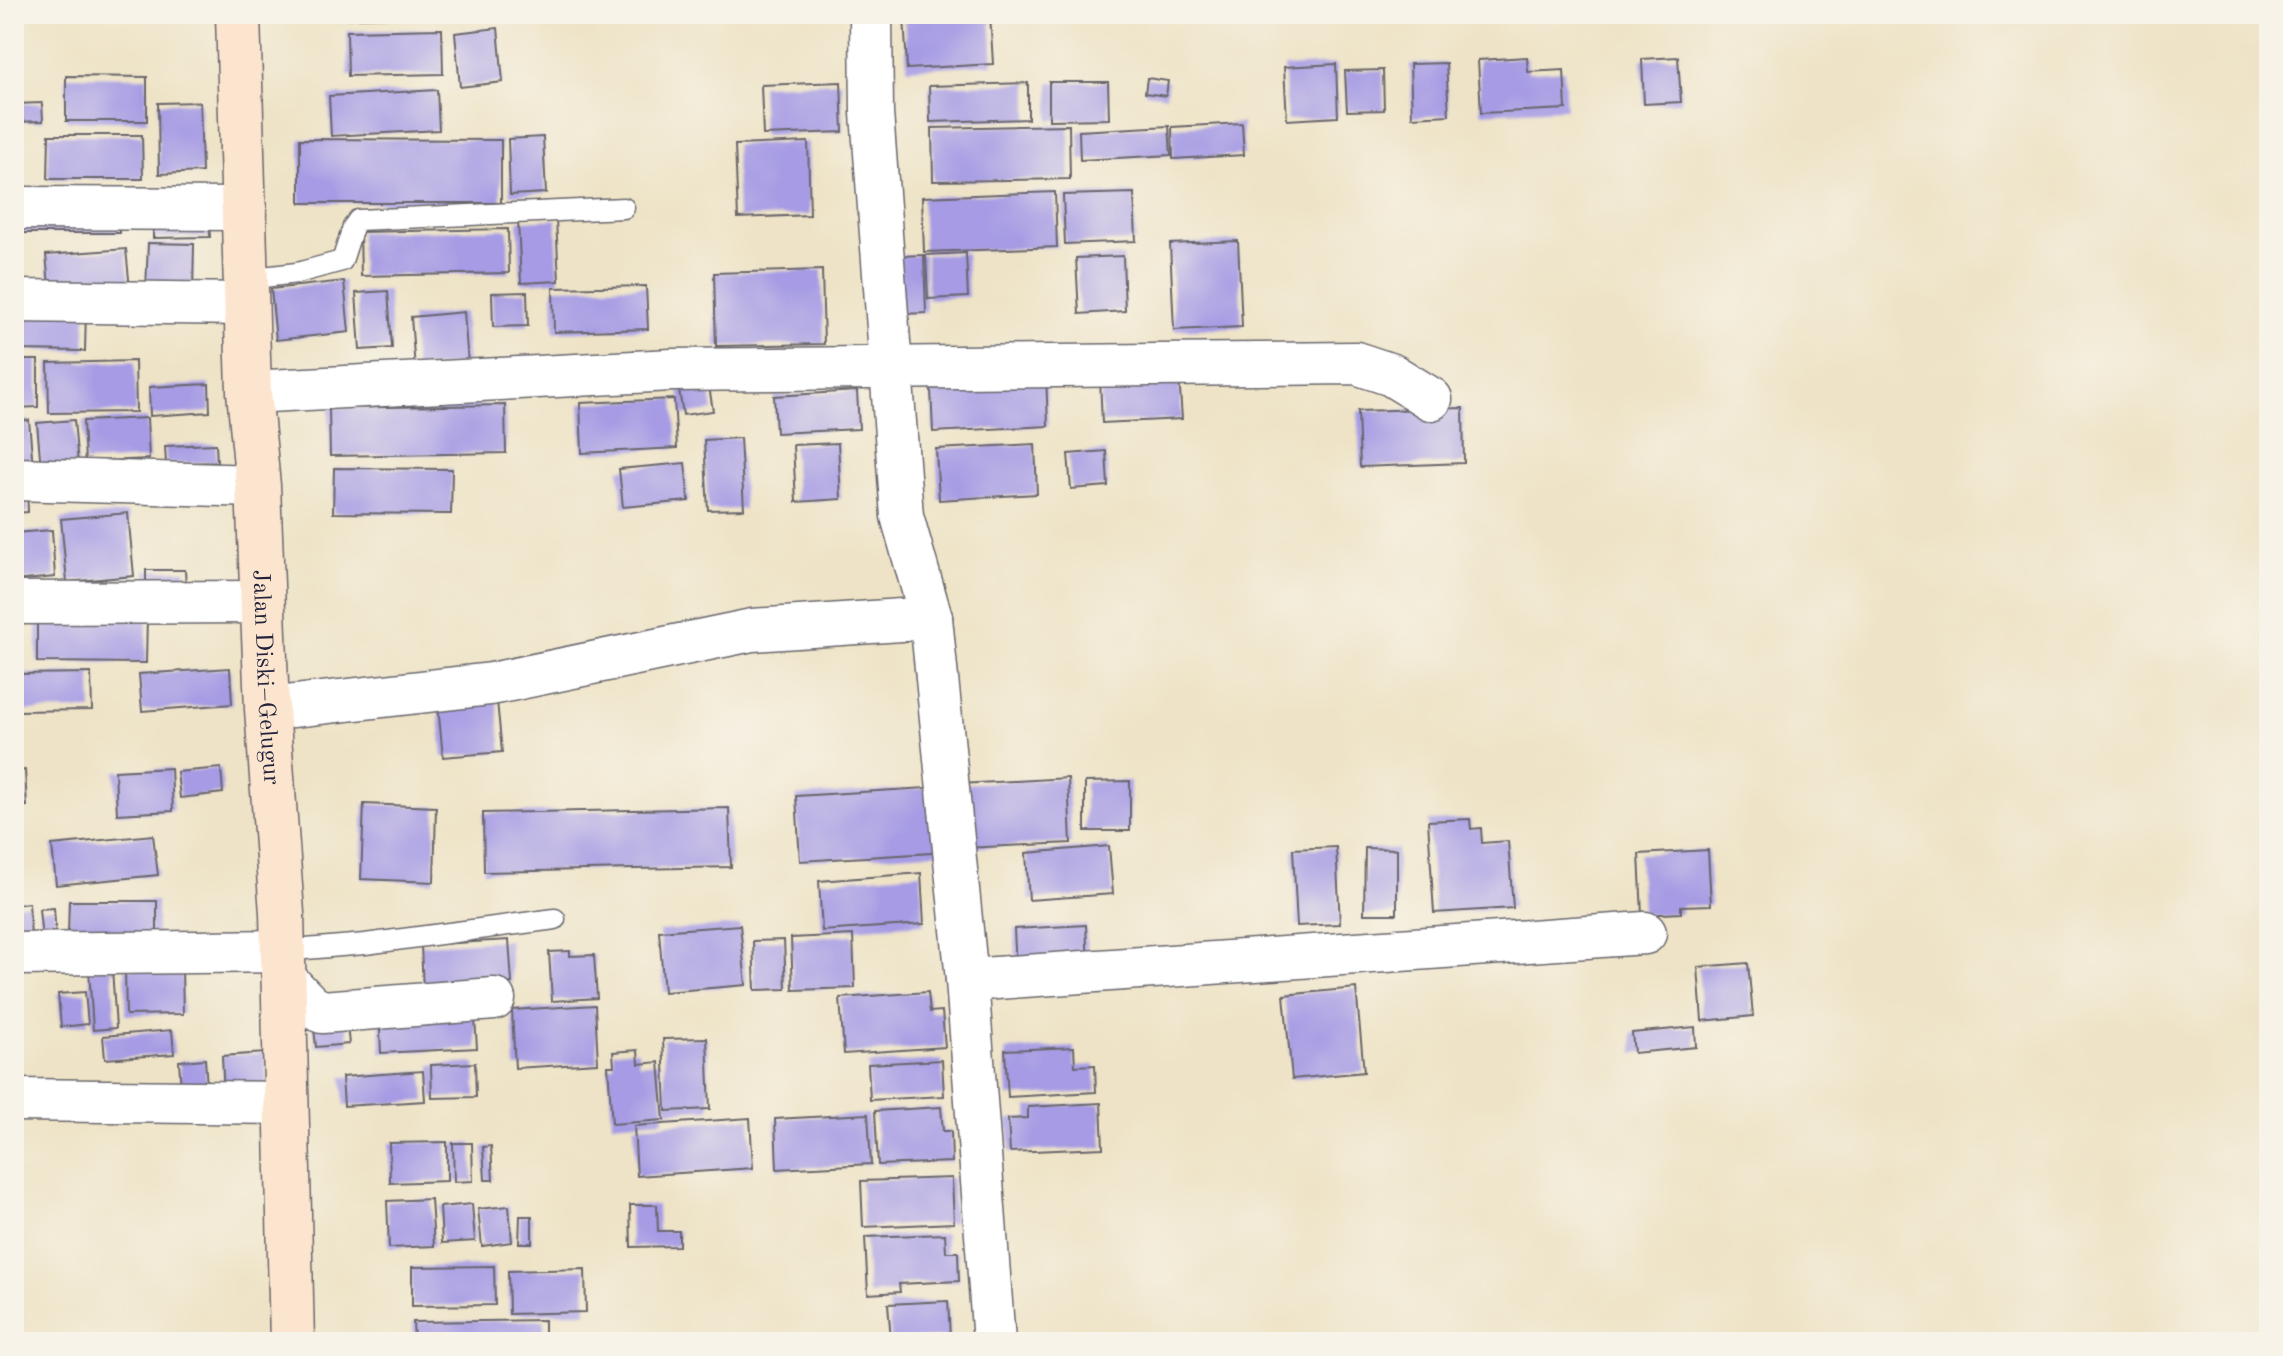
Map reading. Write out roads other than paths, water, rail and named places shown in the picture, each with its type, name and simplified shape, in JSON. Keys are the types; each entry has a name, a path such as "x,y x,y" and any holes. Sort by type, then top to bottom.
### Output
{"main road":[{"name":"Jalan Diski–Gelugur","path":"238,14 249,392 258,486 261,602 283,965 292,1342"}],"street":[{"path":"871,14 872,113 902,516 931,618 967,980 994,1342"},
{"path":"14,208 245,209"},
{"path":"14,301 247,291"},
{"path":"249,392 672,370 1356,363 1392,375 1431,399"},
{"path":"14,479 258,486"},
{"path":"14,603 261,602"},
{"path":"267,709 491,684 752,630 931,618"},
{"path":"967,980 1645,933"},
{"path":"14,954 283,965 311,1006 322,1012 494,999"},
{"path":"14,1100 287,1103"}],"lane":[{"path":"247,291 342,261 358,220 624,208"},
{"path":"283,965 365,944 555,919"}]}
